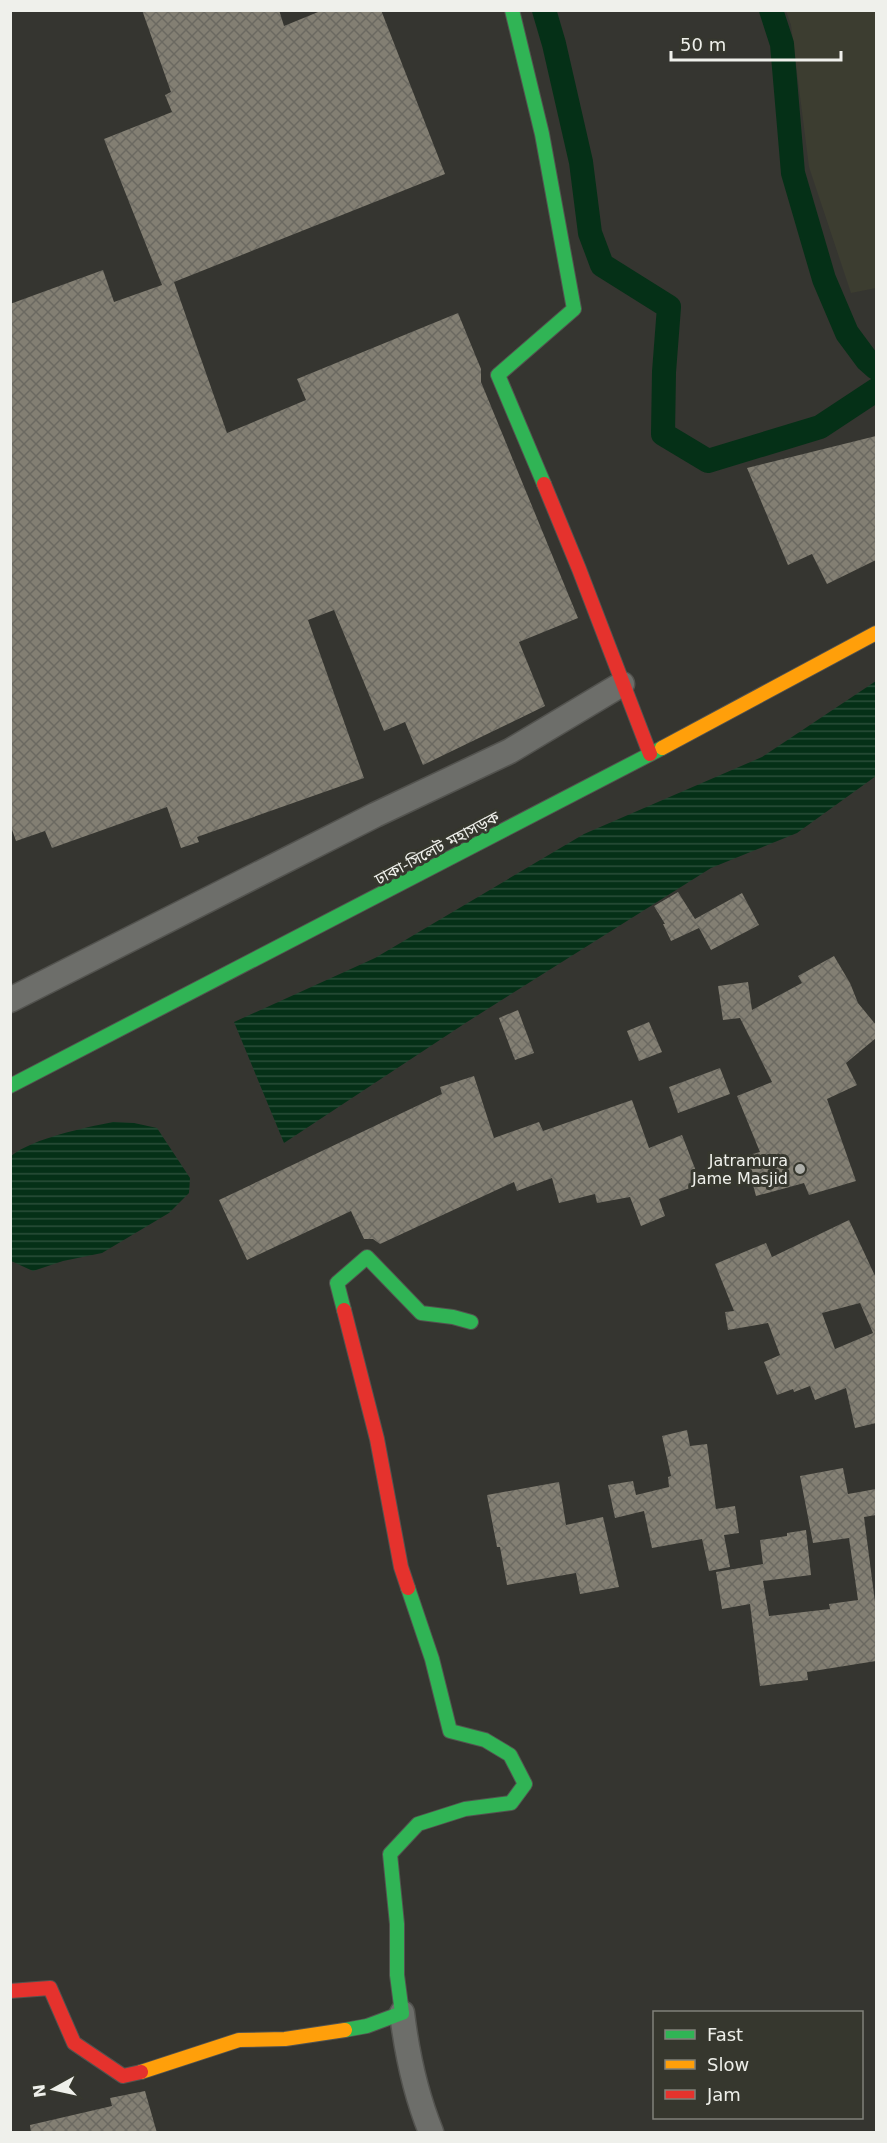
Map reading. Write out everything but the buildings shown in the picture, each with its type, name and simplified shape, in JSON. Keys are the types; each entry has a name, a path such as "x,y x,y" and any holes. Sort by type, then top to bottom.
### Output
{"main road":[{"path":"512,10 542,134 574,309 498,375 579,569 651,754"},
{"name":"ঢাকা-সিলেট মহাসড়ক","path":"10,1086 651,754 876,633"},
{"path":"10,1991 50,1988 74,2043 123,2076 142,2072 239,2040 285,2039 355,2028 402,2013 397,1975 397,1924 390,1854 418,1824 465,1809 511,1803 525,1784 510,1755 485,1740 450,1731 432,1659 401,1566 377,1439 337,1284 367,1257 421,1313 471,1322"}],"street":[{"path":"10,1000 375,815 510,751 622,684"},
{"path":"402,2013 406,2042 423,2111 431,2133"}],"shaded area":[{"path":"786,11 876,11 876,288 851,293 809,167 791,25"},
{"path":"876,681 876,776 797,833 711,868 467,1022 284,1143 234,1022 375,958 584,834 762,757"},
{"path":"113,1122 134,1123 157,1128 190,1178 189,1193 169,1213 102,1253 63,1261 33,1271 11,1261 11,1156 45,1139"}],"waterway":[{"path":"544,10 581,162 590,233 602,265 669,307 664,372 663,434 708,461 820,427 876,390"},
{"path":"771,10 782,44 793,173 824,279 847,333 867,360 876,368"}],"traffic: fast":[{"path":"512,10 542,134 574,309 498,375 544,484"},
{"path":"10,1086 662,748"},
{"path":"344,1310 337,1283 367,1257 421,1313 471,1322"},
{"path":"345,2030 367,2026 402,2013 397,1975 397,1924 390,1854 418,1824 465,1809 511,1803 525,1784 510,1755 485,1740 450,1731 432,1659 408,1588"}],"traffic: slow":[{"path":"662,748 876,633"},
{"path":"141,2072 239,2040 285,2039 345,2030"}],"traffic: jam":[{"path":"544,484 650,754"},
{"path":"344,1310 377,1439 401,1567 408,1588"},
{"path":"10,1991 50,1988 74,2043 123,2076 141,2072"}],"place":[{"name":"Jatramura Jame Masjid","path":"800,1169"}]}
